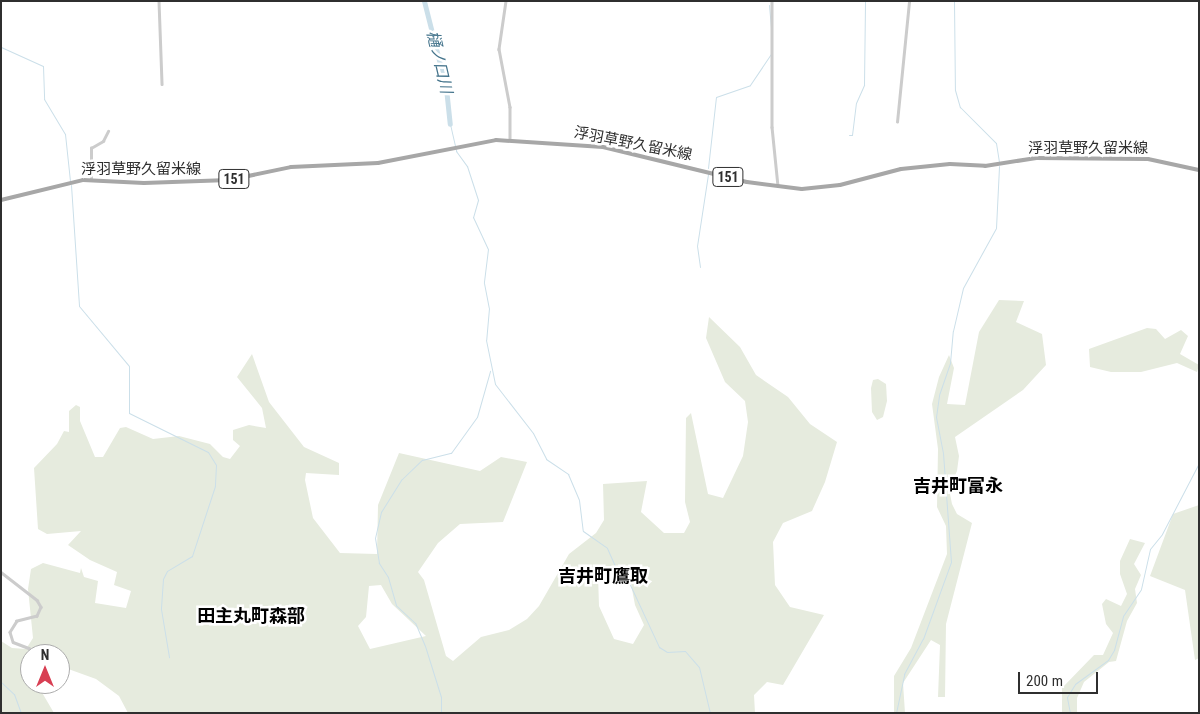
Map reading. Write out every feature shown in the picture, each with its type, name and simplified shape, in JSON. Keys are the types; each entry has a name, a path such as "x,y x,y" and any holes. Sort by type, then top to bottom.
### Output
{"main road":[{"name":"浮羽草野久留米線","path":"1,200 71,182 91,179 144,183 229,180 291,166 365,164 490,141 603,147 778,187 813,189 901,169 946,164 978,166 1036,158 1140,158 1199,170"}],"street":[{"path":"159,1 162,84"},
{"path":"506,1 499,48 510,107 510,141"},
{"path":"772,1 772,127 778,187"},
{"path":"897,122 909,1"},
{"path":"91,179 91,148 103,141 108,131"},
{"path":"1,572 37,600 41,607 37,616 16,620 10,632 13,642 20,645"}],"shaded area":[{"path":"999,300 1024,301 1016,322 1042,334 1046,365 1023,390 955,437 959,456 957,471 949,489 952,504 957,514 972,523 946,624 945,697 938,697 940,645 931,640 903,683 905,713 894,713 894,676 911,648 947,554 946,526 937,507 938,449 932,404 939,377 949,355 954,368 947,404 965,405 979,332"},
{"path":"709,317 740,347 756,375 788,397 810,424 837,442 825,482 812,511 783,523 773,542 775,585 790,607 824,615 783,685 767,682 754,695 755,713 128,713 119,696 96,679 70,670 70,644 29,644 33,638 28,589 31,569 43,563 80,573 81,568 84,577 98,581 95,603 126,608 131,591 114,585 117,572 90,560 68,545 81,531 47,534 38,529 34,468 57,444 64,431 69,432 69,411 76,405 80,407 80,421 95,457 103,457 120,428 126,427 153,439 179,436 210,444 223,457 230,459 240,446 233,440 233,430 249,425 266,428 262,408 237,377 252,354 269,402 304,447 339,463 339,475 306,473 305,480 313,518 340,553 377,554 378,505 399,453 480,471 501,457 527,462 503,522 460,524 438,543 418,572 424,580 446,656 453,661 481,637 509,630 527,619 539,606 569,554 596,533 604,520 603,484 647,481 641,512 664,533 684,533 690,522 685,502 686,418 691,413 708,494 723,498 743,456 748,422 745,401 725,382 706,338","holes":["616,567 629,573 635,605 644,625 633,644 614,639 599,606 598,575 604,570","381,585 392,604 426,636 370,649 358,626 366,617 369,586"]},
{"path":"1147,328 1156,329 1165,339 1181,330 1188,336 1180,354 1199,365 1197,372 1177,363 1141,372 1111,372 1090,367 1089,349"},
{"path":"878,379 886,384 887,401 883,417 877,420 872,412 871,388 873,380"},
{"path":"1199,505 1199,658 1195,660 1185,590 1150,576 1173,514"},
{"path":"1130,539 1145,543 1134,564 1141,575 1135,589 1137,603 1127,621 1116,661 1109,662 1084,682 1077,698 1077,713 1062,713 1062,688 1094,655 1103,655 1113,633 1106,624 1102,604 1106,599 1121,606 1127,594 1120,574 1120,561"},
{"path":"1,641 12,648 20,649 20,694 43,694 54,713 1,713"}],"waterway":[{"name":"樋ノ口川","path":"424,1 446,88 450,124"},
{"path":"849,135 852,135 856,103 864,85 865,1"},
{"path":"954,1 955,90 960,107 996,143 999,162"},
{"path":"769,5 771,30"},
{"path":"1,47 43,66 44,99 65,134 70,181"},
{"path":"708,168 716,97 750,85 771,54"},
{"path":"450,124 456,151 467,166 478,200 473,217 488,249 484,283 489,308 486,340 495,384 533,433 546,459 568,474 579,500 583,531 607,548 617,570 625,574 659,647 667,652 685,651 699,667 710,713"},
{"path":"896,713 904,674 923,639 951,562 943,453 936,417 939,395 950,363 953,331 963,288 996,228 999,166"},
{"path":"700,267 697,246 708,174"},
{"path":"71,185 79,306 129,366 129,413 208,452 216,465 215,486 192,556 167,571 163,579 161,609 169,657"},
{"path":"441,713 441,697 425,646 415,623 396,605 388,577 379,563 375,538 381,512 402,479 422,460 451,453 477,417 490,371"},
{"path":"1070,713 1067,697 1075,684 1108,660 1114,650 1123,616 1141,589 1150,549 1162,534 1199,463"},
{"path":"1,682 14,694 21,713"}],"district":[{"name":"吉井町富永","path":"958,486"},
{"name":"吉井町鷹取","path":"603,576"},
{"name":"田主丸町森部","path":"251,616"}]}
